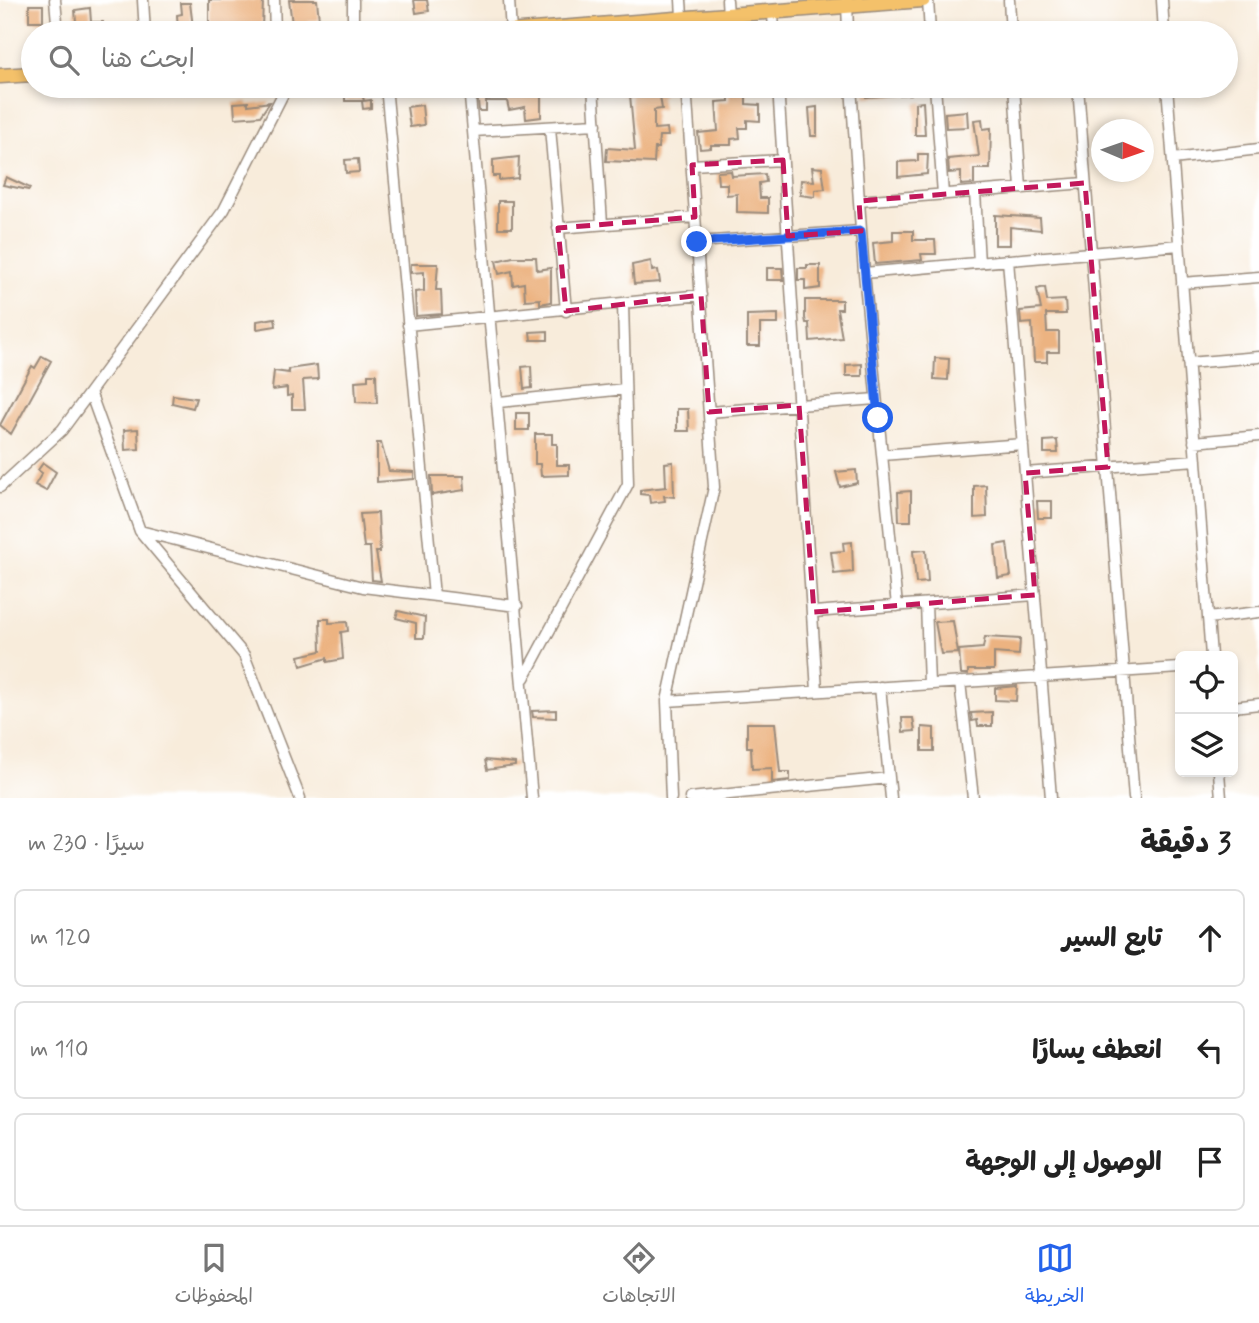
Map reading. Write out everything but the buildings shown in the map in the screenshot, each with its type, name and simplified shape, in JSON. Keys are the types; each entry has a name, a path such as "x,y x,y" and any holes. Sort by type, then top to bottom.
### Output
{"main road":[{"path":"694,21 727,8 773,12 846,3 925,0"},
{"path":"0,76 21,75"}],"street":[{"path":"55,0 57,21"},
{"path":"143,0 144,21"},
{"path":"274,0 275,21"},
{"path":"353,0 353,21"},
{"path":"509,0 511,21"},
{"path":"681,0 682,21"},
{"path":"925,0 928,21"},
{"path":"1009,0 1010,21"},
{"path":"1162,0 1163,21"},
{"path":"846,3 847,21"},
{"path":"773,12 773,21"},
{"path":"0,487 62,430 224,210 281,98"},
{"path":"387,98 434,596"},
{"path":"470,98 524,678 532,798"},
{"path":"594,98 603,224"},
{"path":"671,798 667,701 714,487 687,98"},
{"path":"779,98 817,691"},
{"path":"852,98 864,273 897,606"},
{"path":"936,98 943,194"},
{"path":"1015,98 1021,188"},
{"path":"1079,98 1134,798"},
{"path":"1168,98 1211,651"},
{"path":"473,131 596,124"},
{"path":"550,128 566,311"},
{"path":"1173,159 1259,149"},
{"path":"692,164 783,160"},
{"path":"859,201 1086,183"},
{"path":"975,192 979,263"},
{"path":"558,228 695,217"},
{"path":"697,242 861,231"},
{"path":"864,273 1179,245"},
{"path":"1008,260 1051,798"},
{"path":"1182,283 1259,277"},
{"path":"408,325 492,319 701,295"},
{"path":"524,678 628,484 623,304"},
{"path":"1188,363 1259,357"},
{"path":"499,402 625,389"},
{"path":"90,392 140,531 244,655 300,798"},
{"path":"709,412 876,399"},
{"path":"1194,442 1259,436"},
{"path":"882,455 1023,444"},
{"path":"1025,473 1196,460"},
{"path":"140,531 363,587 517,606"},
{"path":"814,612 1035,596"},
{"path":"926,604 929,684"},
{"path":"1208,618 1259,612"},
{"path":"667,701 1175,668"},
{"path":"960,682 973,798"},
{"path":"880,687 891,798"},
{"path":"1238,706 1259,704"},
{"path":"1219,777 1221,798"},
{"path":"691,798 889,778"}],"highlighted area":[{"path":"783,160 788,236 861,231 859,201 1085,183 1108,467 1025,473 1035,595 814,612 799,405 709,412 701,295 566,311 558,228 695,217 692,165"}],"route":[{"path":"697,242 861,231 878,418"}]}
